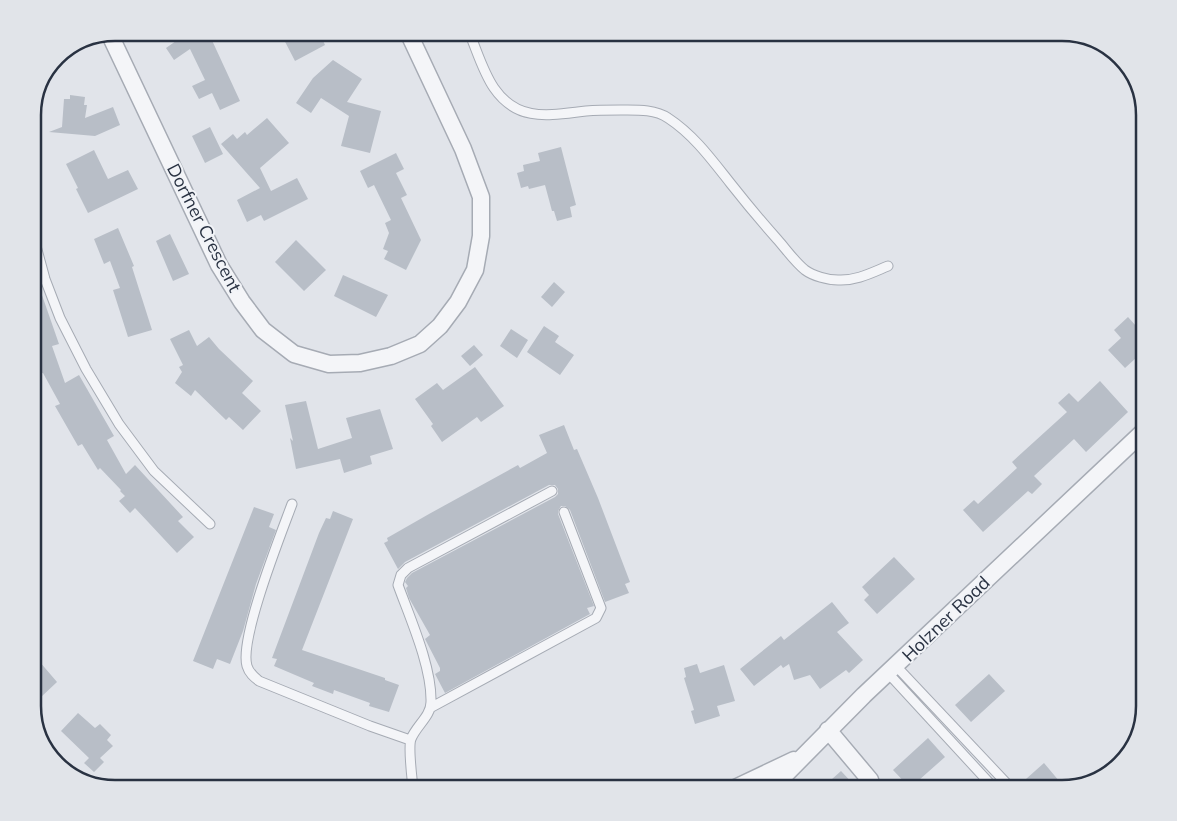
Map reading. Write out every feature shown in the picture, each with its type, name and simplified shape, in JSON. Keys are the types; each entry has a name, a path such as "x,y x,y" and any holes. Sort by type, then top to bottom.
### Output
{"street":[{"name":"Dorfner Crescent","path":"113,41 219,265 242,302 263,330 294,354 329,364 360,363 391,356 420,344 440,326 458,302 475,270 482,236 481,197 463,149 412,41"},
{"name":"Holzner Road","path":"752,780 803,756 828,730 1136,439"},
{"path":"828,730 870,780"},
{"path":"780,780 803,756"}],"lane":[{"path":"473,41 489,80 505,101 518,110 533,115 547,116 589,111 637,110 659,113 677,124 695,139 750,208 792,257 807,271 821,277 836,280 856,279 888,266"},
{"path":"41,264 60,318 86,369 119,424 154,471 210,524"},
{"path":"412,780 410,740 430,708 431,703 429,679 398,584 401,575 408,568 552,491"},
{"path":"292,504 252,620 247,644 247,667 259,681 370,726 410,740"},
{"path":"430,708 593,620 600,612 601,608 564,512"},
{"path":"892,670 987,780"},
{"path":"892,670 1003,780"}],"building":[{"path":"176,41 212,41 240,101 220,110 212,93 199,99 192,86 205,80 190,49 174,60 166,48"},
{"path":"285,41 323,41 325,45 295,61"},
{"path":"333,60 362,79 347,102 381,111 370,153 341,146 349,116 321,98 311,113 296,103 313,78"},
{"path":"70,95 85,97 84,105 87,105 85,118 113,107 120,125 95,136 49,132 62,127 64,99 70,99"},
{"path":"267,118 289,143 260,168 271,191 297,178 308,199 264,221 261,215 247,222 237,200 260,188 221,144 233,134 237,139 245,132 247,135"},
{"path":"210,127 223,154 205,163 192,136"},
{"path":"561,147 576,205 570,207 572,217 557,221 554,211 552,211 545,185 529,189 528,186 521,188 517,173 524,171 523,165 540,161 538,153"},
{"path":"94,150 108,179 128,170 138,189 88,213 66,164"},
{"path":"396,153 404,169 396,173 407,195 401,198 421,240 406,270 384,259 388,251 383,249 389,233 385,223 391,220 374,185 368,188 360,171"},
{"path":"118,228 134,266 132,267 152,330 128,337 113,290 120,288 110,261 104,264 94,239"},
{"path":"170,234 189,274 173,281 156,241"},
{"path":"296,240 326,270 304,291 275,262"},
{"path":"343,275 388,295 376,317 334,296"},
{"path":"554,282 565,292 552,307 541,297"},
{"path":"41,292 59,344 52,346 65,383 79,375 114,436 107,440 126,474 135,465 183,517 178,521 194,537 177,553 135,508 130,513 119,501 125,496 121,490 100,468 98,470 82,444 78,446 55,406 60,404 43,373 41,373"},
{"path":"1128,317 1136,326 1136,358 1125,368 1108,350 1121,338 1114,330"},
{"path":"544,326 559,336 555,342 574,355 560,375 527,352"},
{"path":"511,329 528,340 517,358 500,346"},
{"path":"189,330 197,346 209,337 253,381 242,393 261,411 243,430 229,417 226,420 195,390 191,396 175,383 182,372 179,367 183,365 170,339"},
{"path":"474,345 483,355 470,366 461,356"},
{"path":"475,367 504,406 481,422 477,417 442,442 431,426 433,424 415,399 437,383 443,390"},
{"path":"1100,381 1128,412 1086,452 1074,439 1034,476 1042,484 1032,494 1028,491 983,532 963,510 974,500 978,504 1017,468 1012,462 1067,412 1058,403 1069,393 1078,402"},
{"path":"306,401 318,449 352,438 346,418 380,409 393,449 370,456 372,464 344,473 340,459 296,469 290,438 293,441 285,405"},
{"path":"564,425 574,450 577,449 598,498 630,582 625,584 629,593 605,602 570,510 565,506 561,506 558,514 594,606 587,608 590,614 445,693 435,674 440,671 440,668 425,639 430,635 409,598 406,588 408,586 405,582 407,578 412,573 555,497 558,494 558,489 555,485 549,485 405,562 398,569 384,543 388,541 387,538 429,514 518,465 520,468 547,453 539,435"},
{"path":"254,507 274,514 269,527 276,530 256,584 243,631 230,664 217,659 213,669 193,661"},
{"path":"333,511 353,519 302,650 385,678 385,680 399,685 389,712 369,706 370,703 334,690 333,694 312,686 314,683 274,666 277,659 272,658 319,533 326,518 330,519"},
{"path":"894,557 915,579 877,614 864,600 869,595 862,587"},
{"path":"832,602 849,623 837,632 863,660 849,673 846,670 820,689 810,675 794,680 789,664 783,668 781,665 754,686 740,669 781,636 784,640"},
{"path":"41,663 57,682 41,697"},
{"path":"697,664 700,673 724,665 735,701 717,706 720,716 695,724 691,711 694,710 684,678 686,677 684,668"},
{"path":"989,674 1005,691 971,722 955,705"},
{"path":"78,713 95,728 100,724 111,735 107,740 113,746 100,758 104,762 94,772 84,763 89,758 61,731"},
{"path":"928,738 945,757 919,780 902,780 893,770"},
{"path":"1044,763 1058,780 1025,780"},
{"path":"841,771 849,780 831,780"}]}
